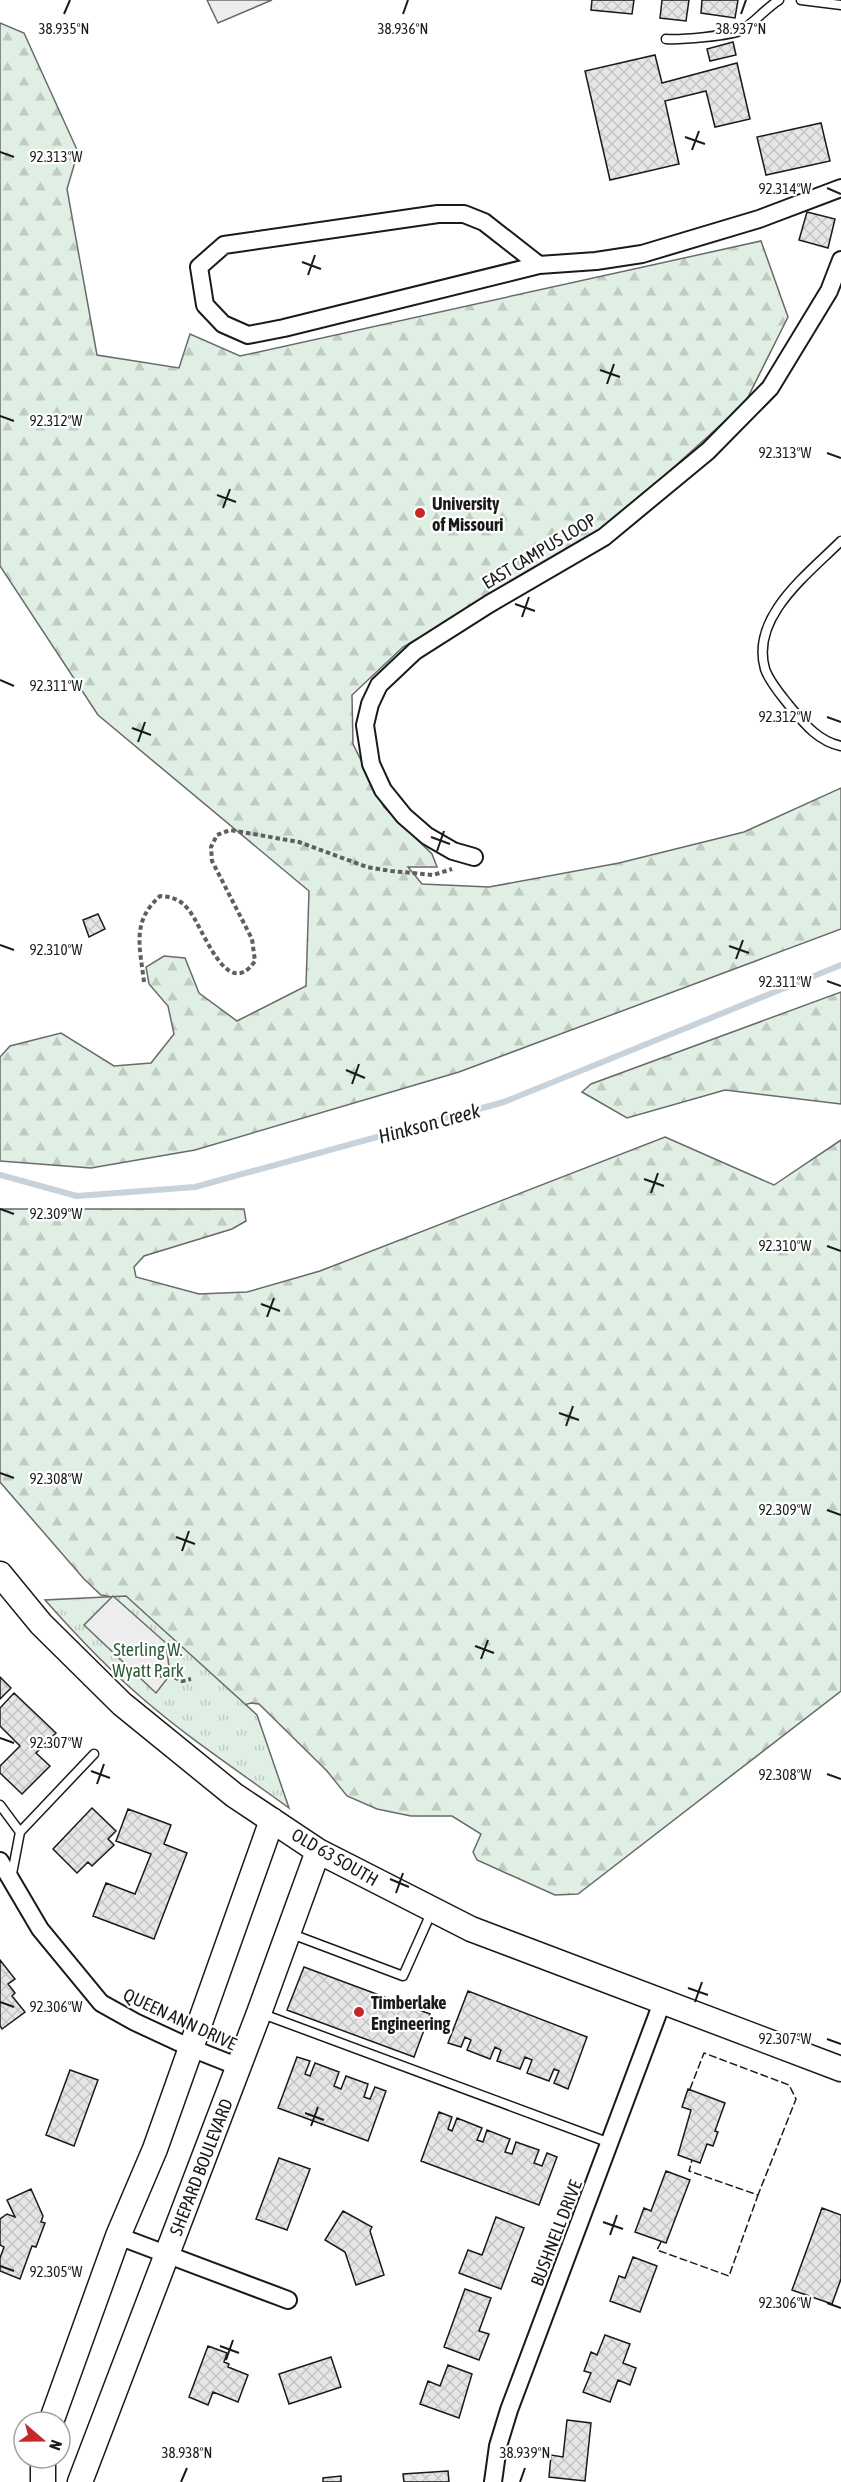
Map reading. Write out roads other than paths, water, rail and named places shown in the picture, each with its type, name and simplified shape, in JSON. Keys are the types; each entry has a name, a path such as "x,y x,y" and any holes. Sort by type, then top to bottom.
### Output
{"street":[{"path":"539,265 484,222 464,214 438,214 224,245 199,267 205,305 223,324 248,335 539,265 596,261 642,254 759,219 841,188"},
{"name":"EAST CAMPUS LOOP","path":"469,855 453,851 427,836 404,816 383,790 371,764 365,725 370,704 379,685 415,651 489,604 604,537 708,451 770,388 829,291 841,260"},
{"name":"OLD 63 SOUTH","path":"0,1574 41,1624 122,1704 234,1795 318,1851 471,1929 841,2069"},
{"path":"55,2410 118,2236 154,2149 272,1820"},
{"name":"SHEPARD BOULEVARD","path":"80,2482 260,2013 318,1851"},
{"name":"QUEEN ANN DRIVE","path":"0,1861 40,1929 101,2003 191,2048 239,2067"},
{"name":"BUSHNELL DRIVE","path":"493,2482 498,2446 509,2410 663,2000"},
{"path":"118,2236 288,2300"}],"lane":[{"path":"666,39 678,40 741,30 766,8 780,0"},
{"path":"801,0 841,5"},
{"path":"841,541 786,596 763,634 765,670 779,693 812,733 841,746"},
{"path":"11,1879 20,1832 94,1754"},
{"path":"0,1805 20,1832"},
{"path":"289,1933 404,1976 432,1910"},
{"path":"260,2013 610,2144"}],"waterway":[{"name":"Hinkson Creek","path":"0,1175 77,1196 195,1187 504,1102 841,965"}],"place":[{"name":"University of Missouri","path":"420,513"},
{"name":"Timberlake Engineering","path":"359,2012"}],"park label":[{"name":"Sterling W. Wyatt Park","path":"148,1659"}]}
